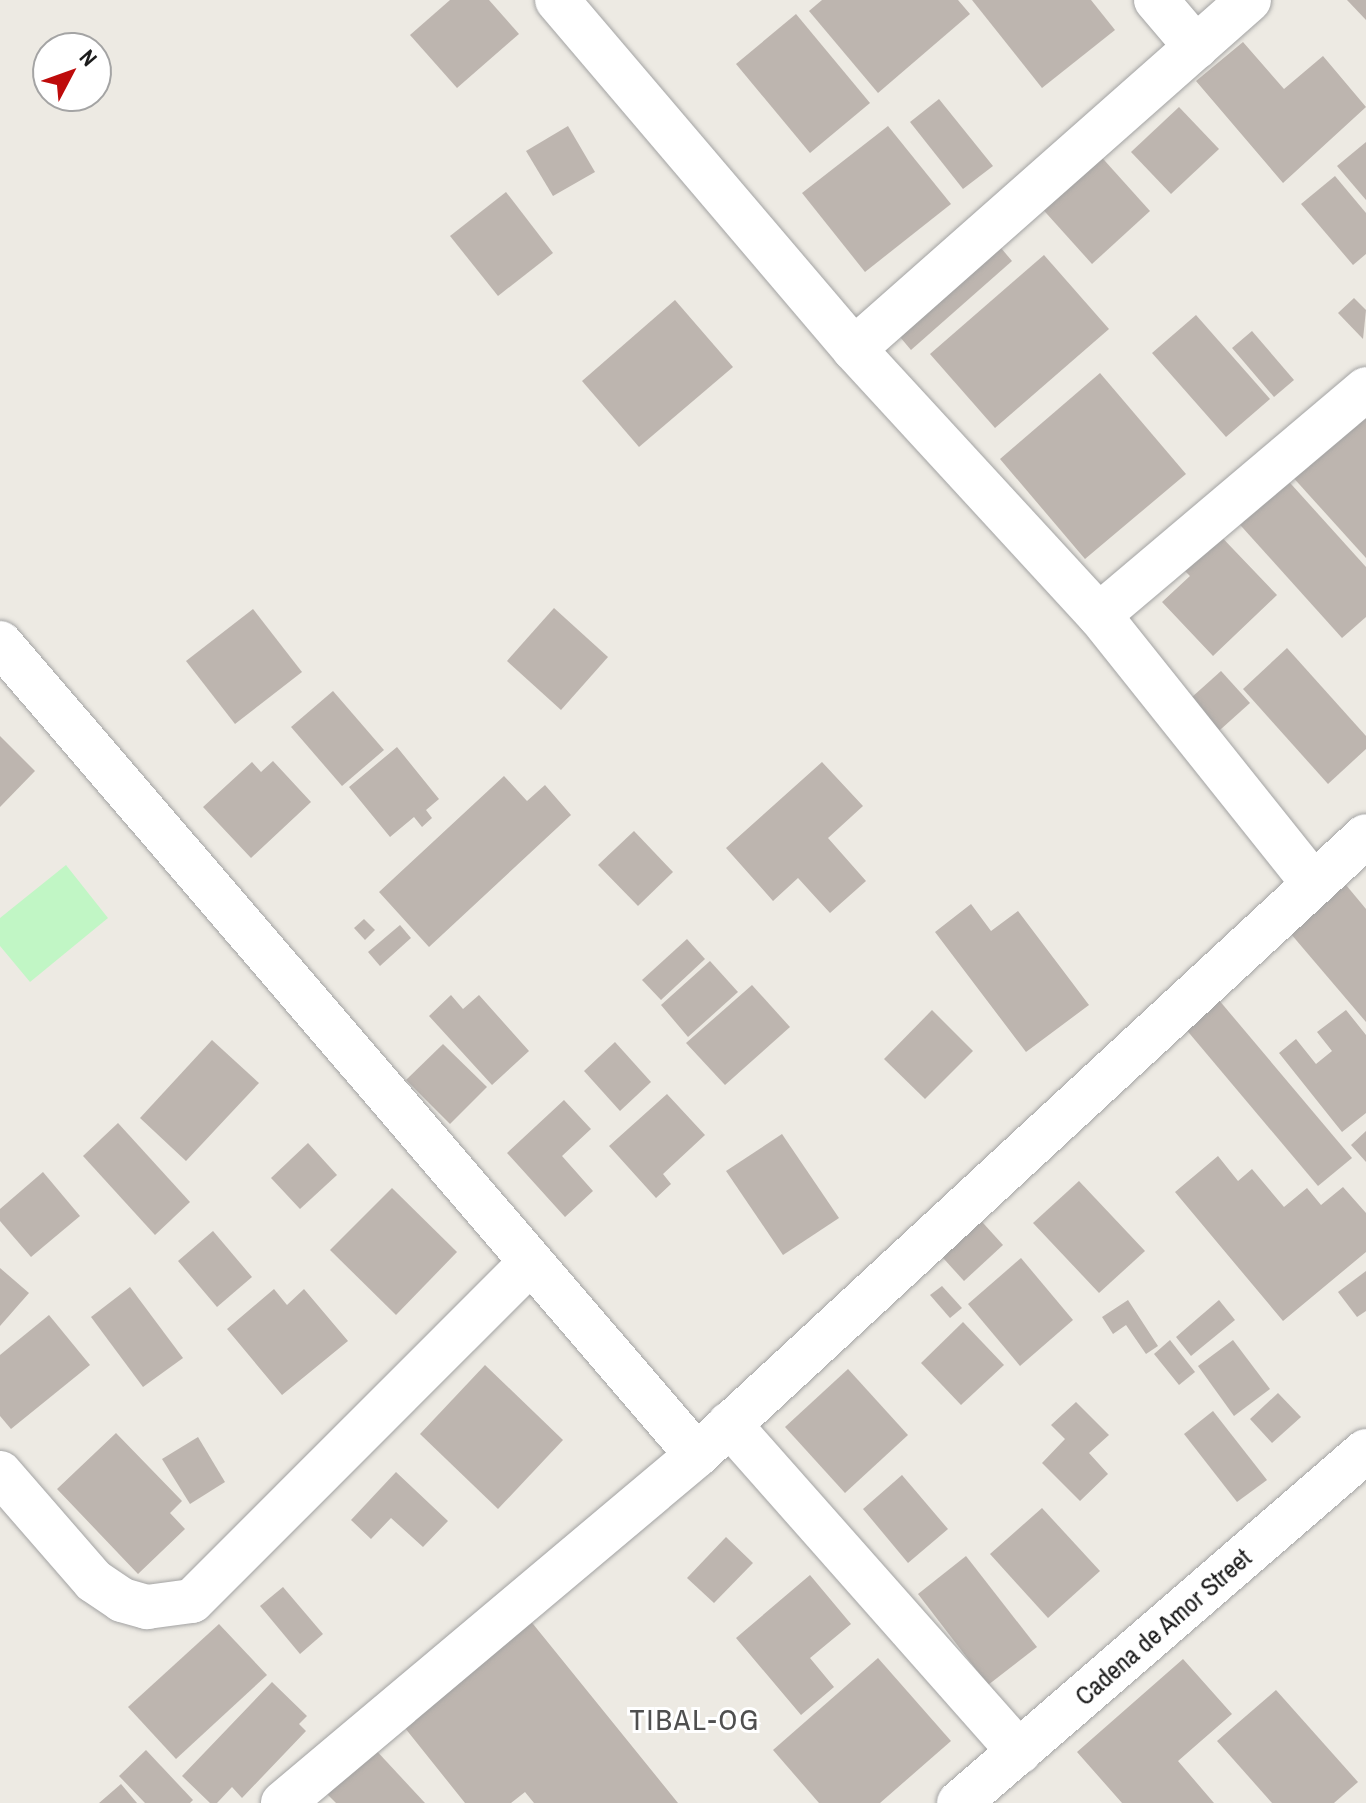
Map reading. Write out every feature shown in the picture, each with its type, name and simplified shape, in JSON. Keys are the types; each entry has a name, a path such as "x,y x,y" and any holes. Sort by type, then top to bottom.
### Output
{"street":[{"path":"557,0 854,349 1099,615 1312,882"},
{"path":"1156,0 1196,47"},
{"path":"854,349 1249,0"},
{"path":"1099,615 1366,389"},
{"path":"0,643 697,1455"},
{"path":"283,1803 697,1455 1312,882 1366,836"},
{"path":"0,1473 94,1581 122,1600 147,1607 192,1601 531,1262"},
{"path":"729,1424 1019,1752"},
{"name":"Cadena de Amor Street","path":"980,1796 1019,1752 1366,1451"}],"green space":[{"path":"66,865 108,918 30,982 0,946 0,918"}],"building":[{"path":"450,0 489,0 519,34 457,88 410,35"},
{"path":"822,0 958,0 970,14 878,93 809,11"},
{"path":"972,0 1091,0 1115,30 1042,88"},
{"path":"1347,0 1366,0 1366,20"},
{"path":"796,14 870,103 810,153 736,64"},
{"path":"1243,42 1284,89 1323,56 1366,107 1283,183 1196,81"},
{"path":"939,99 993,166 963,189 910,122"},
{"path":"1179,107 1219,149 1171,194 1131,152"},
{"path":"568,126 595,172 553,196 526,151"},
{"path":"888,126 951,204 865,272 802,193"},
{"path":"1366,142 1366,200 1337,166"},
{"path":"1096,151 1150,211 1092,264 1038,204"},
{"path":"1335,176 1366,213 1366,254 1353,265 1301,204"},
{"path":"506,192 553,253 498,296 450,236"},
{"path":"990,235 1012,261 911,350 889,324"},
{"path":"1044,255 1109,329 995,428 930,354"},
{"path":"1354,298 1366,310 1363,339 1338,313"},
{"path":"675,300 733,367 639,447 582,381"},
{"path":"1196,315 1270,399 1226,437 1152,353"},
{"path":"1252,331 1294,380 1274,397 1232,348"},
{"path":"1100,373 1186,474 1085,559 1000,459"},
{"path":"1359,412 1366,419 1366,558 1290,474"},
{"path":"1282,474 1366,567 1366,617 1342,638 1233,517"},
{"path":"1212,527 1277,595 1213,656 1162,602 1190,576 1176,562"},
{"path":"554,608 608,657 561,710 507,661"},
{"path":"253,609 302,672 235,724 186,661"},
{"path":"1287,648 1366,736 1366,749 1328,784 1243,689"},
{"path":"1221,671 1250,703 1211,738 1182,706"},
{"path":"333,691 384,750 342,786 291,727"},
{"path":"0,736 35,771 0,807"},
{"path":"397,747 439,799 426,810 432,818 422,827 414,817 390,837 349,787"},
{"path":"273,761 311,802 251,858 203,807 252,762 261,772"},
{"path":"822,762 863,806 828,838 866,881 830,913 798,878 773,901 726,848"},
{"path":"504,776 527,801 545,785 571,815 429,947 379,892"},
{"path":"634,831 673,872 638,906 598,865"},
{"path":"1341,879 1366,909 1366,1022 1285,927"},
{"path":"971,904 991,931 1018,911 1089,1005 1026,1052 935,932"},
{"path":"364,919 375,930 365,940 354,928"},
{"path":"400,925 411,938 380,966 368,952"},
{"path":"687,939 705,959 661,1000 642,980"},
{"path":"710,961 738,992 688,1037 661,1005"},
{"path":"752,985 790,1027 725,1085 686,1043"},
{"path":"1213,993 1352,1158 1318,1186 1179,1021"},
{"path":"451,995 463,1009 479,995 529,1051 492,1085 429,1016"},
{"path":"932,1010 973,1051 925,1099 884,1059"},
{"path":"1346,1010 1366,1035 1366,1113 1342,1132 1279,1053 1296,1039 1316,1064 1332,1051 1317,1032"},
{"path":"212,1040 259,1083 186,1161 140,1118"},
{"path":"615,1042 651,1082 620,1111 584,1071"},
{"path":"443,1044 487,1087 450,1124 406,1080"},
{"path":"667,1094 705,1135 663,1174 671,1184 656,1198 609,1146"},
{"path":"564,1100 591,1129 562,1156 593,1191 565,1217 507,1153"},
{"path":"118,1123 190,1202 155,1235 83,1156"},
{"path":"1366,1131 1366,1162 1351,1145"},
{"path":"782,1134 839,1218 783,1255 726,1171"},
{"path":"308,1143 337,1175 300,1209 271,1178"},
{"path":"1218,1156 1238,1181 1252,1169 1284,1207 1307,1188 1321,1205 1343,1187 1366,1213 1366,1252 1283,1321 1175,1192"},
{"path":"43,1172 80,1216 31,1257 0,1221 0,1209"},
{"path":"1079,1181 1145,1251 1099,1293 1033,1223"},
{"path":"392,1188 457,1252 396,1315 330,1250"},
{"path":"974,1213 1003,1245 964,1281 934,1248"},
{"path":"213,1231 252,1277 217,1307 178,1261"},
{"path":"1021,1258 1073,1320 1020,1366 968,1304"},
{"path":"0,1268 29,1293 0,1326"},
{"path":"1366,1271 1366,1311 1357,1317 1338,1292"},
{"path":"942,1286 962,1308 950,1318 930,1295"},
{"path":"130,1287 183,1358 143,1387 91,1317"},
{"path":"274,1289 287,1305 304,1289 348,1341 282,1395 227,1329"},
{"path":"1128,1300 1158,1346 1146,1354 1126,1325 1113,1334 1102,1317"},
{"path":"1219,1300 1235,1320 1191,1356 1176,1337"},
{"path":"49,1315 90,1365 11,1429 0,1416 0,1355"},
{"path":"963,1322 1004,1365 961,1405 921,1363"},
{"path":"1170,1340 1195,1372 1179,1385 1154,1354"},
{"path":"1233,1340 1270,1389 1234,1416 1198,1366"},
{"path":"485,1365 563,1440 498,1509 420,1434"},
{"path":"848,1369 908,1435 845,1493 785,1427"},
{"path":"1278,1393 1301,1417 1272,1443 1250,1419"},
{"path":"1076,1402 1109,1435 1089,1453 1108,1474 1080,1501 1042,1463 1065,1439 1051,1425"},
{"path":"1213,1411 1267,1480 1237,1502 1184,1434"},
{"path":"116,1433 182,1501 170,1513 185,1529 138,1574 57,1489"},
{"path":"198,1437 225,1482 190,1504 162,1459"},
{"path":"396,1472 448,1521 423,1547 391,1518 371,1539 351,1520"},
{"path":"902,1475 948,1529 908,1563 863,1509"},
{"path":"1042,1508 1100,1571 1048,1618 990,1554"},
{"path":"726,1537 753,1563 714,1603 687,1578"},
{"path":"966,1556 1037,1647 988,1685 918,1594"},
{"path":"810,1575 851,1624 810,1658 834,1687 801,1715 736,1638"},
{"path":"283,1587 323,1634 300,1654 260,1606"},
{"path":"529,1619 678,1803 534,1803 525,1792 511,1803 465,1803 401,1723"},
{"path":"219,1624 267,1675 176,1759 128,1707"},
{"path":"878,1658 951,1741 880,1803 819,1803 773,1750"},
{"path":"1183,1659 1232,1714 1178,1761 1214,1803 1122,1803 1077,1752"},
{"path":"272,1682 307,1716 299,1724 306,1731 242,1798 232,1787 217,1803 210,1803 182,1776"},
{"path":"1276,1690 1358,1782 1334,1803 1272,1803 1217,1741"},
{"path":"373,1747 425,1803 336,1803 325,1792"},
{"path":"146,1750 193,1800 190,1803 145,1803 119,1776"},
{"path":"121,1784 137,1803 99,1803"}],"district":[{"name":"TIBAL-OG","path":"695,1719"}]}
